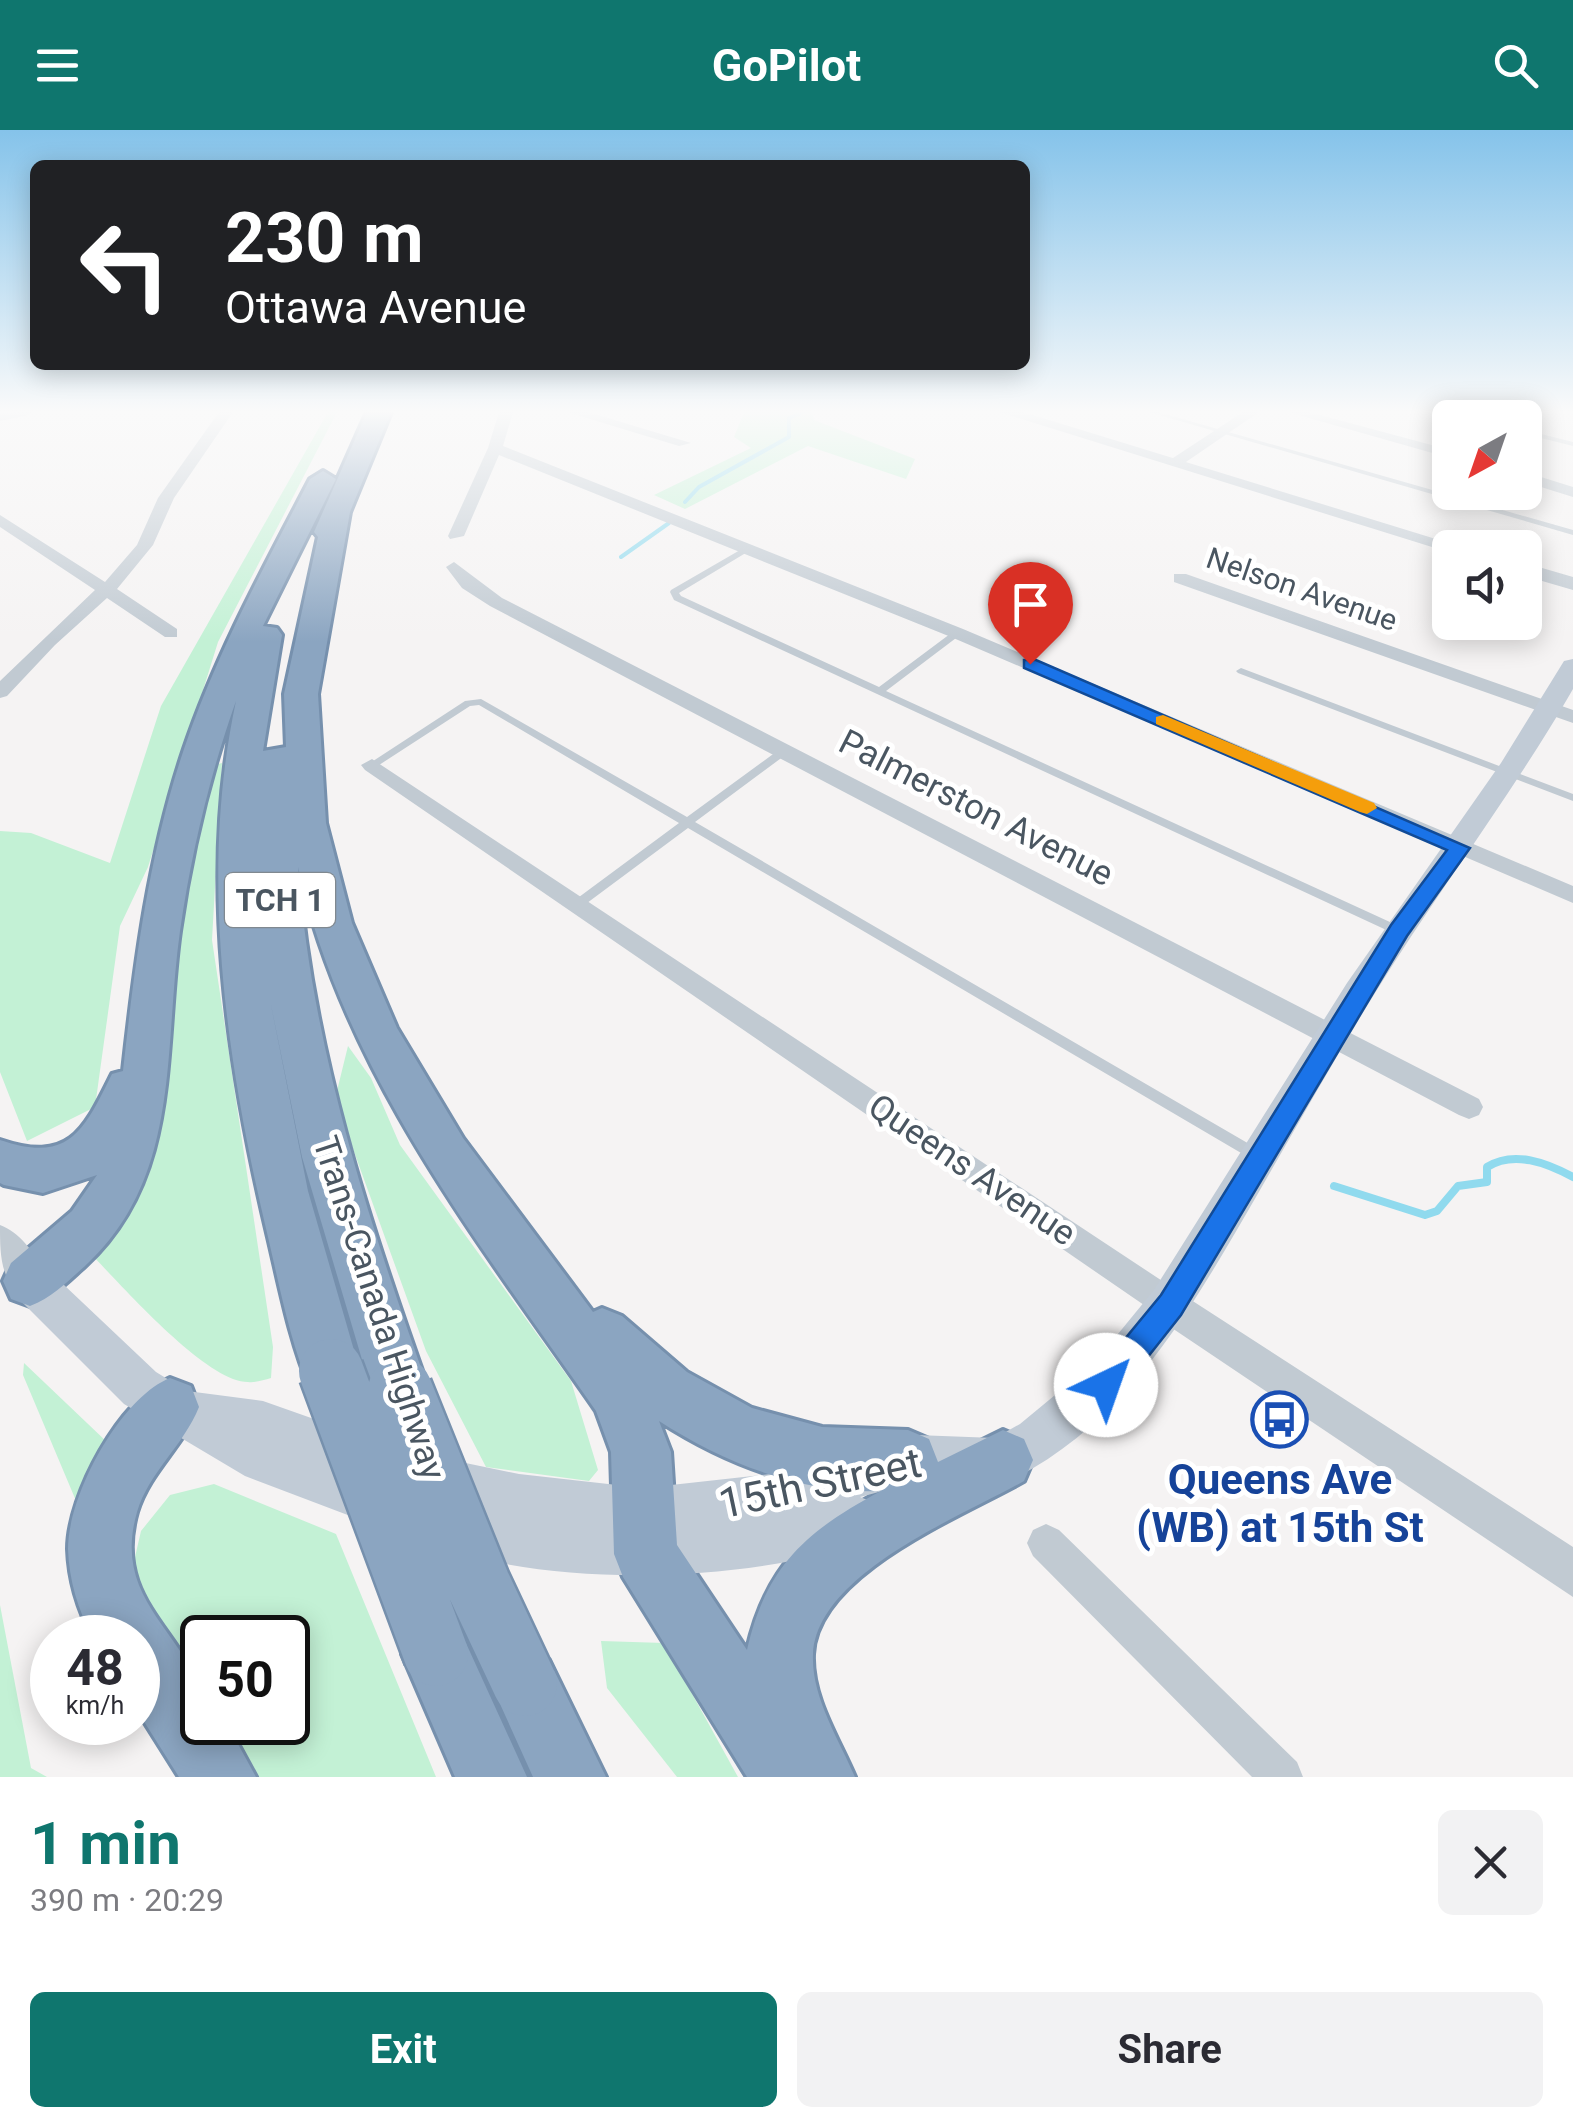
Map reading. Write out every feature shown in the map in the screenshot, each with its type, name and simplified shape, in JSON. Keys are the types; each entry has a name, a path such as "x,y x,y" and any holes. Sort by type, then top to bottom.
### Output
{"highway":[{"name":"Trans-Canada Highway","path":"318,489 293,539 294,554 268,628 251,700 241,787 240,886 249,1003 274,1150 331,1370 436,1654 491,1777"},
{"name":"Trans-Canada Highway","path":"347,489 306,593 283,696 276,782 278,877 292,991 321,1134 400,1390 471,1567 570,1777"},
{"path":"338,509 301,694 302,777 316,874 350,976 400,1077 444,1153 620,1394 634,1424 646,1533 788,1777"},
{"path":"30,1281 90,1228 124,1176 144,1096 167,887 200,750 235,654 293,539"},
{"path":"0,1161 30,1172 49,1172 70,1165 107,1139 127,1097 152,996"},
{"path":"544,1287 585,1317 634,1369 691,1410 744,1436 787,1452 844,1462 908,1460"},
{"path":"118,1615 100,1575 104,1508 134,1449 170,1407"},
{"path":"818,1777 786,1712 778,1680 781,1633 800,1588 850,1546 1004,1460"},
{"path":"160,1685 220,1777"}],"main road":[{"name":"15th Street","path":"646,1533 717,1550 836,1527 894,1509 1004,1460 1091,1400 1140,1348 1171,1305 1399,930 1460,848 1508,773 1562,713 1573,666"},
{"name":"15th Street","path":"30,1281 97,1351 170,1407 262,1460 433,1523 511,1540 646,1533 908,1460 1004,1460"}],"street":[{"path":"0,692 137,558 172,489"},
{"path":"456,536 477,489"},
{"path":"599,489 957,633 1573,895"},
{"path":"1267,489 1432,541"},
{"path":"0,520 171,634"},
{"name":"Palmerston Avenue","path":"454,568 468,584 496,602 1469,1106"},
{"path":"1542,575 1573,584"},
{"name":"Nelson Avenue","path":"1180,578 1562,713"},
{"name":"Queens Avenue","path":"372,765 1573,1574"},
{"path":"0,1242 30,1281"},
{"path":"1046,1544 1282,1777"}],"lane":[{"path":"1422,489 1573,532"},
{"path":"750,548 674,592 677,598 1399,930"},
{"path":"880,691 957,633"},
{"path":"1241,671 1573,798"},
{"path":"372,765 468,703 481,702 1259,1157"},
{"path":"580,903 784,751"}],"green space":[{"path":"284,489 297,489 218,642 148,867 120,926 95,1107 27,1141 0,1072 0,831 31,833 110,863 161,706"},
{"path":"667,489 724,489 685,509 654,495"},
{"path":"222,763 212,940 273,1347 271,1378 254,1382 230,1378 186,1348 87,1250 151,1138 172,1047 176,915 206,767"},
{"path":"348,1046 371,1078 400,1145 571,1381 598,1470 589,1481 486,1467 426,1351 335,1099"},
{"path":"24,1363 108,1443 82,1515 23,1375"},
{"path":"214,1484 336,1534 436,1777 250,1777 229,1745 310,1745 310,1615 180,1615 180,1669 160,1636 160,1615 147,1615 134,1593 135,1557 141,1531 170,1495"},
{"path":"0,1605 31,1768 47,1777 0,1777"},
{"path":"601,1641 664,1643 738,1777 677,1777 607,1688"}],"waterway":[{"path":"685,502 697,489"},
{"path":"621,557 669,523"},
{"path":"1334,1186 1425,1215 1437,1211 1458,1186 1487,1182 1487,1167 1508,1159 1530,1160 1573,1177"}],"slow traffic":[{"path":"1163,721 1367,808"}],"place":[{"name":"Queens Ave (WB) at 15th St","path":"1280,1419"}],"route":[{"path":"1030,664 1460,848 1399,930 1171,1305 1149,1337 1106,1385"}]}
